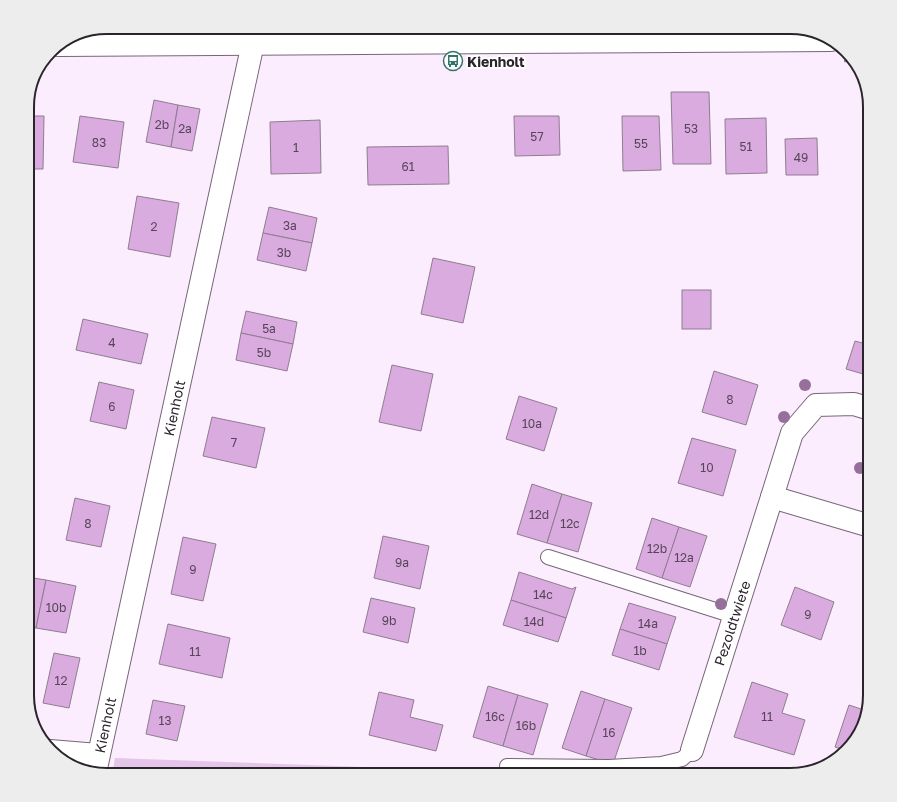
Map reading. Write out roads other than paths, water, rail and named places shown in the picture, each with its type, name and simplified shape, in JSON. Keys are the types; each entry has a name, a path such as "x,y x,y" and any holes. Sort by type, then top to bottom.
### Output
{"street":[{"path":"70,45 818,40"},
{"name":"Kienholt","path":"97,764 253,43"},
{"name":"Pezoldtwiete","path":"692,750 792,433 816,405 854,404 863,407"},
{"path":"772,497 863,524"},
{"path":"66,756 97,764"}],"lane":[{"path":"548,557 734,616"},
{"path":"507,766 609,767 661,764 682,759 692,750"}],"place":[{"name":"Kienholt","path":"453,61"}]}
